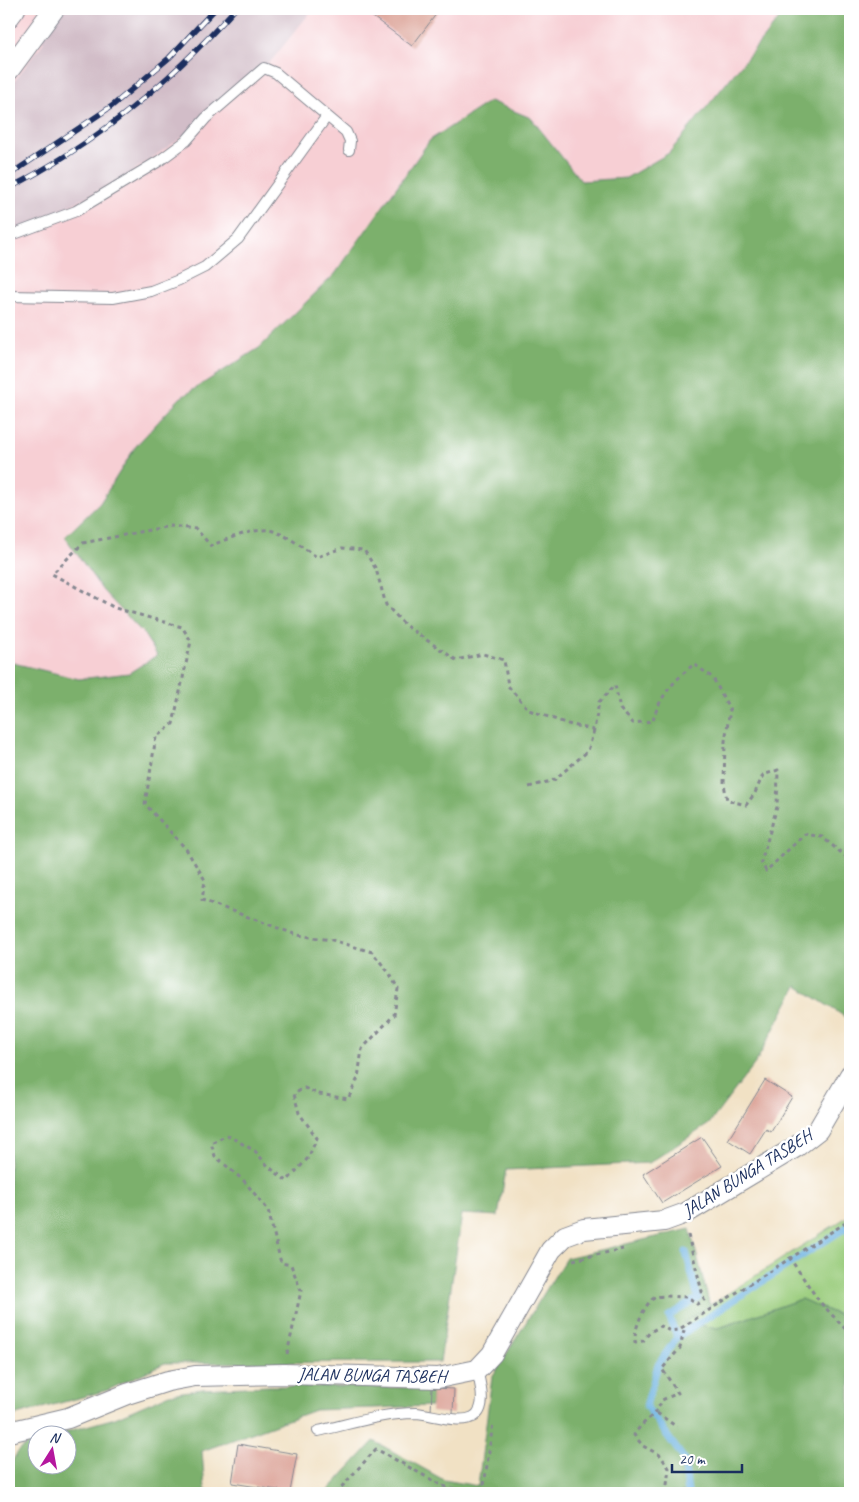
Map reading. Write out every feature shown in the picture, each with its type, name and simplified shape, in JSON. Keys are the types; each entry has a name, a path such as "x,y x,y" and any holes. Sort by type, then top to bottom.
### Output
{"street":[{"path":"9,17 15,9"},
{"path":"10,69 54,9"},
{"name":"JALAN BUNGA TASBEH","path":"9,1432 68,1418 127,1394 168,1381 195,1376 284,1374 438,1378 477,1370 492,1354 550,1250 565,1236 584,1229 664,1221 686,1213 796,1147 818,1130 850,1075"}],"lane":[{"path":"9,236 76,211 159,162 186,141 206,118 264,68 276,73 346,132 350,140 349,150"},
{"path":"9,296 113,298 151,291 206,267 238,239 327,116"},
{"path":"318,1432 390,1414 419,1413 462,1419 473,1417 480,1410 482,1402 477,1370"}],"path":[{"path":"284,1374 301,1291 291,1265 281,1263 268,1210 244,1181 215,1156 211,1143 227,1135 254,1152 269,1168 287,1181 308,1158 317,1138 299,1113 294,1094 304,1088 319,1094 348,1099 358,1078 362,1049 394,1015 398,989 390,974 372,952 332,940 298,935 202,900 204,880 186,849 145,804 156,737 173,724 191,641 182,628 114,608 52,574 83,543 170,526 196,529 211,546 229,538 268,530 295,542 317,557 342,548 364,550 376,569 386,605 406,626 456,660 483,654 504,660 508,686 529,710 568,724 594,730"},
{"path":"529,787 554,780 588,751 594,730 598,702 614,685 620,709 633,723 653,721 657,706 675,680 694,664 713,678 730,710 725,750 724,784 727,800 746,805 755,793 763,775 778,770 777,807 761,862 766,871 805,834 822,837 850,860"},
{"path":"679,1237 688,1235 704,1300 697,1304 688,1296 656,1297 649,1302 633,1333 635,1342 643,1341 650,1332 661,1326 670,1331 685,1325 789,1257 850,1220"},
{"path":"569,1261 624,1249"},
{"path":"789,1257 819,1301 850,1334"},
{"path":"666,1493 670,1468 660,1455 643,1446 634,1435 642,1422 657,1414 662,1400 678,1393 662,1369 680,1348 685,1325"},
{"path":"657,1414 677,1427"},
{"path":"483,1493 494,1417"},
{"path":"336,1493 376,1449 443,1486 472,1493"},
{"path":"438,1493 443,1486"}],"shaded area":[{"path":"9,9 787,9 669,153 626,178 581,181 531,118 381,207 335,274 259,348 180,398 136,446 100,503 65,536 103,591 143,633 157,656 129,673 79,679 9,662"},
{"path":"61,9 313,9 272,60 194,129 123,178 28,227 9,233 9,88 43,43 43,31"}],"green space":[{"path":"787,9 850,9 850,1020 797,986 756,1062 709,1124 649,1163 506,1170 498,1216 462,1214 440,1362 165,1363 108,1390 9,1417 9,662 79,679 129,673 157,655 143,633 103,591 65,537 100,503 136,446 180,398 259,348 335,274 430,140 490,101 531,118 581,181 626,178 669,153"},
{"path":"850,1215 850,1326 841,1316 801,1299 719,1328 682,1323"},
{"path":"690,1229 710,1306 683,1323 719,1328 801,1299 841,1316 850,1326 850,1493 326,1493 374,1441 444,1480 478,1486 492,1377 566,1258"},
{"path":"269,1386 432,1388 432,1406 315,1410 202,1451 205,1489 210,1493 9,1493 13,1461 16,1454 28,1445 28,1474 78,1474 78,1428 115,1418 170,1394 202,1389"}],"building":[{"path":"362,9 440,9 412,46"},
{"path":"765,1080 792,1097 771,1132 766,1129 750,1154 728,1140"},
{"path":"702,1137 722,1166 662,1203 643,1174"},
{"path":"432,1388 454,1389 453,1414 431,1412"},
{"path":"238,1444 297,1454 290,1492 232,1483"}],"waterway":[{"path":"688,1493 684,1459 646,1406 658,1365 677,1337 850,1225"},
{"path":"677,1337 669,1316 698,1298 686,1252"}],"railway":[{"path":"9,175 112,106 169,58 215,9"},
{"path":"9,188 72,152 131,109 185,61 235,9"}]}
